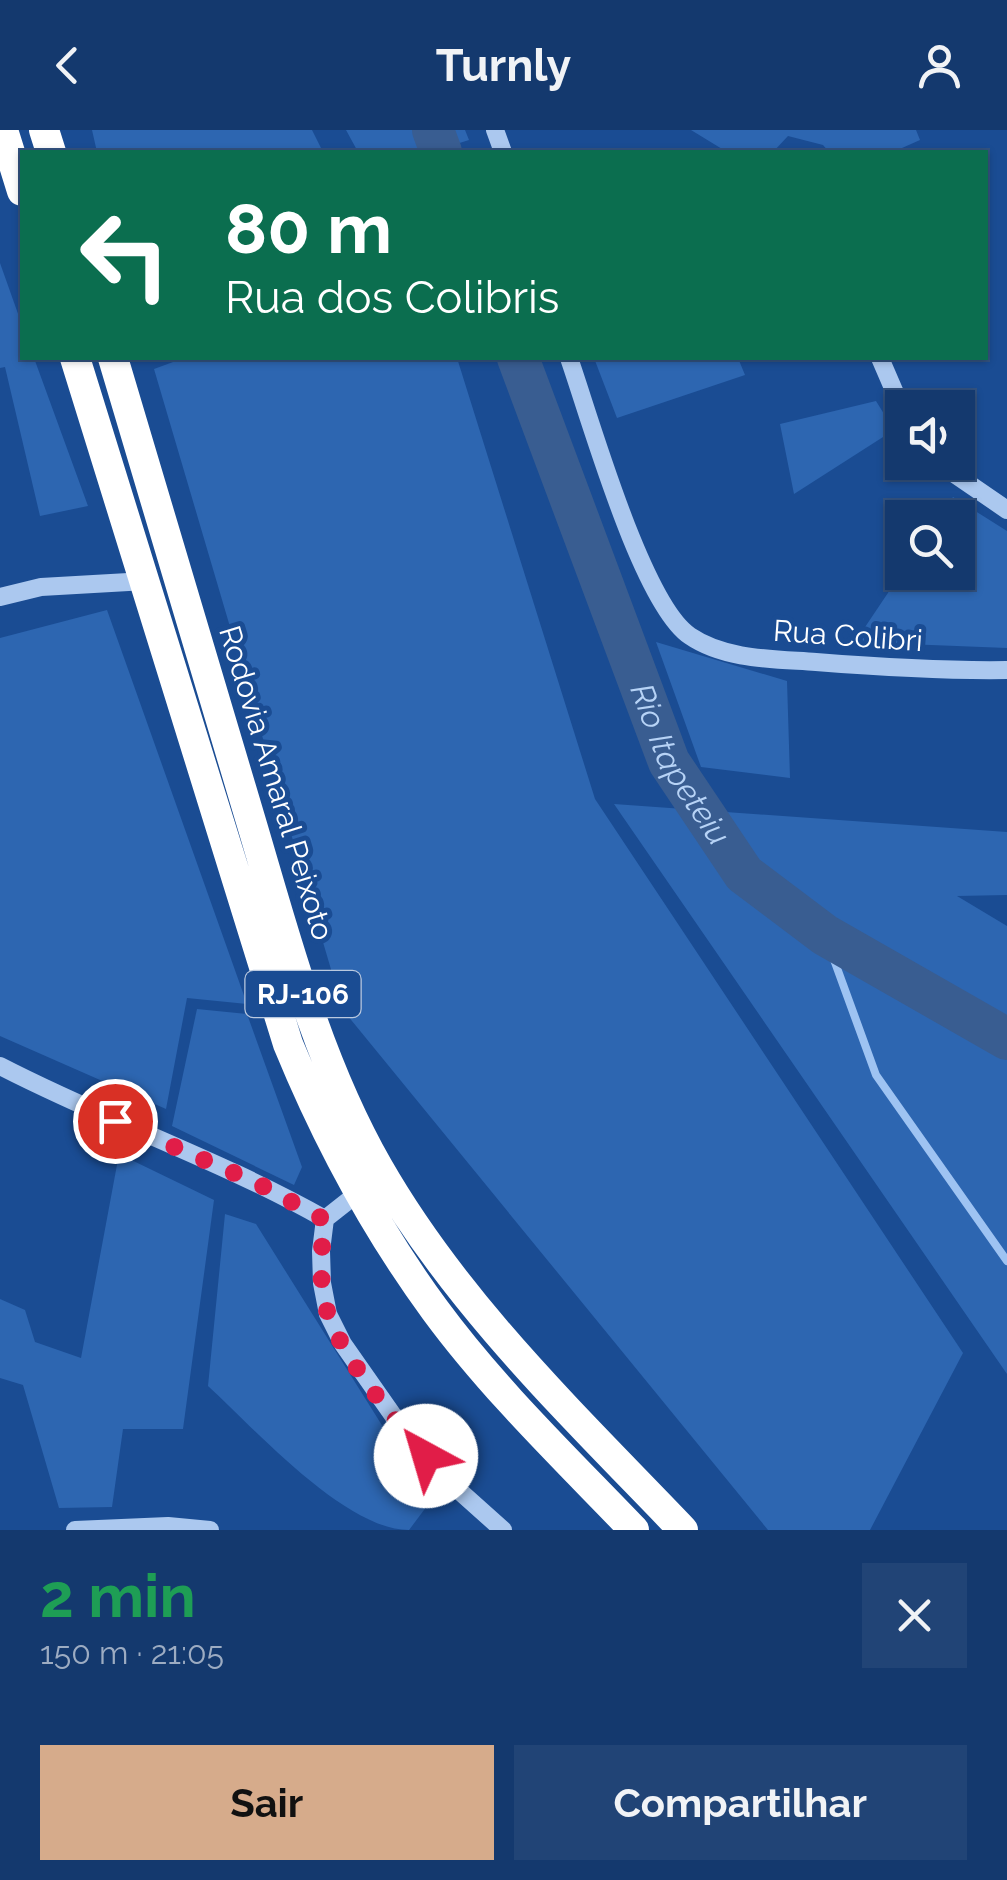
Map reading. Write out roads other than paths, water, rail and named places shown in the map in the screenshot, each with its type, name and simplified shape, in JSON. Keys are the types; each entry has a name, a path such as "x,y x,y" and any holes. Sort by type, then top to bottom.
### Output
{"highway":[{"path":"3,130 20,185"},
{"name":"RJ-106","path":"76,360 288,1044 328,1137 358,1193 436,1312 515,1404 634,1530"},
{"name":"Rodovia Amaral Peixoto","path":"118,361 274,900 314,1030 347,1107 378,1168 479,1311 683,1530"}],"street":[{"name":"Rua Colibri","path":"570,360 638,555 658,598 690,636 718,649 748,656 923,671 1007,670"},
{"path":"881,360 894,390"},
{"path":"963,480 1007,510"},
{"path":"0,597 41,588 146,581"},
{"path":"0,1066 257,1183 325,1220"},
{"path":"358,1193 325,1220 322,1283 328,1314 343,1344 406,1434 446,1479 503,1530"},
{"path":"75,1530 168,1526 210,1530"}],"waterway":[{"name":"Rio Itapeteiu","path":"433,130 440,150"},
{"name":"Rio Itapeteiu","path":"519,360 669,762 744,874 825,935 1007,1039"},
{"path":"825,935 876,1075 1007,1261"}]}
